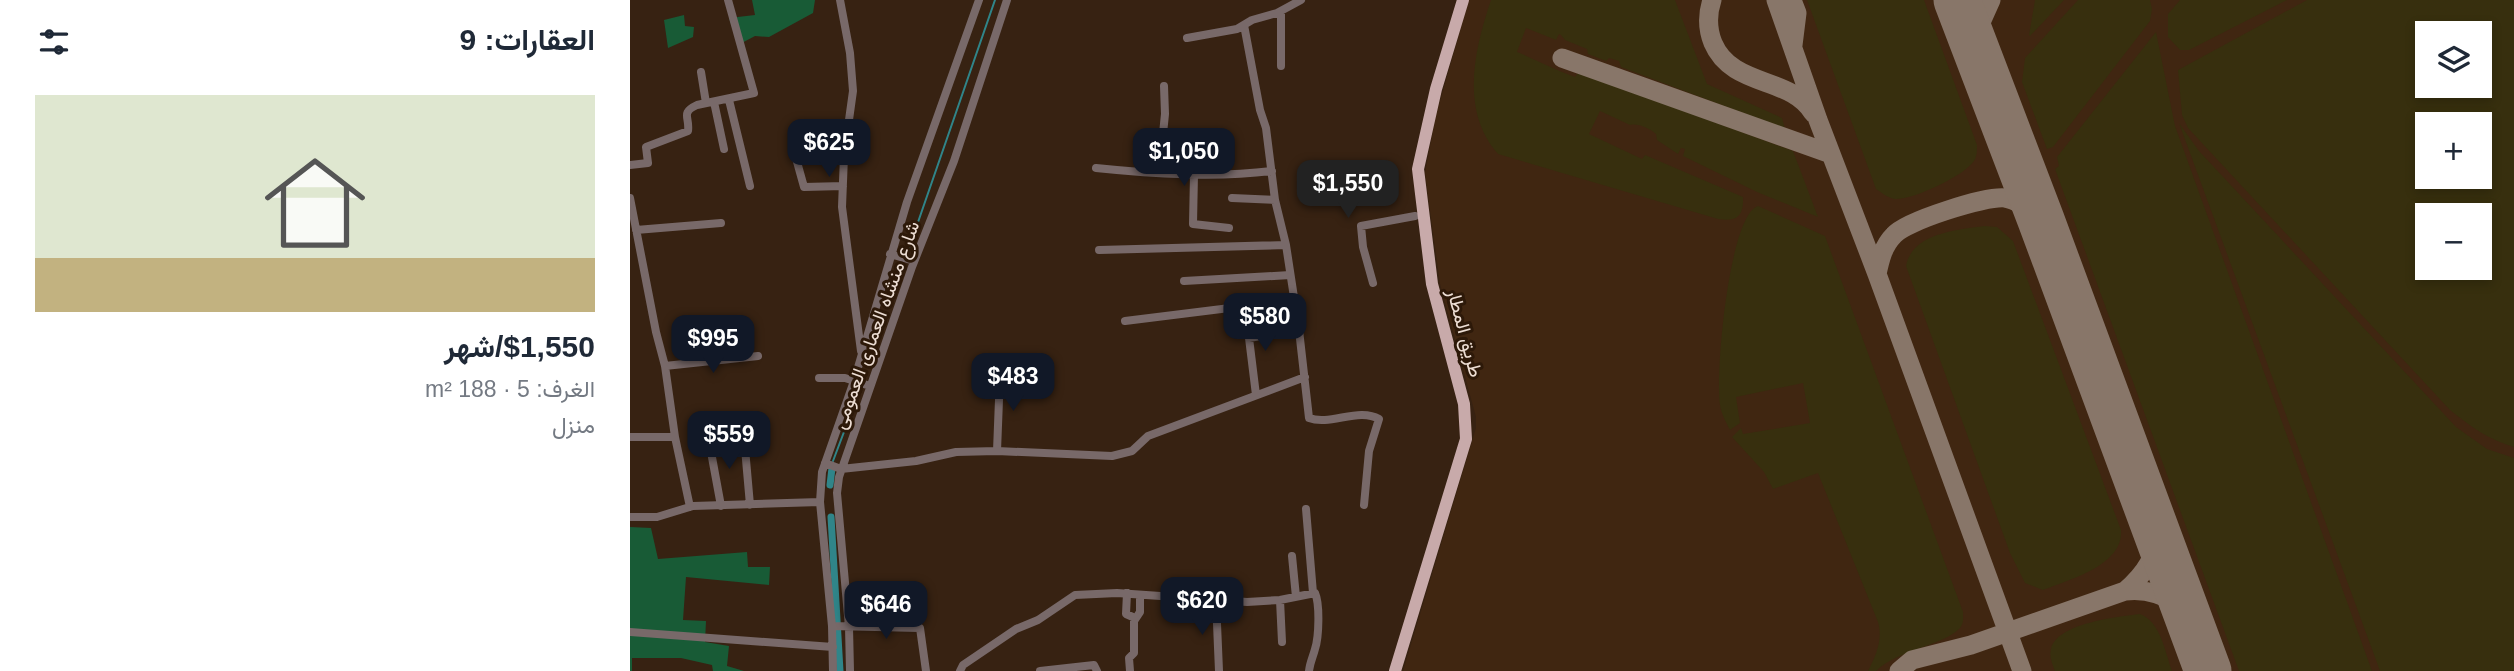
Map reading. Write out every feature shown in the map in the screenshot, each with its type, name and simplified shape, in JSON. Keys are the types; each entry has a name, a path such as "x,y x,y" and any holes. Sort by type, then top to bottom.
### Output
{"main road":[{"name":"طريق المطار","path":"1387,671 1458,435 1456,408 1427,297 1410,178 1411,159 1454,0"},
{"name":"طريق المطار","path":"1395,671 1466,439 1464,404 1432,284 1418,169 1436,89 1463,0"}],"street":[{"path":"630,165 648,163 646,146 688,131 687,110 754,93 728,0"},
{"path":"840,0 850,53 853,91 848,119 843,217 862,355"},
{"name":"شارع منشاه العمارى العمومى","path":"833,671 832,626 820,502 825,463 854,381 890,254 979,0"},
{"name":"شارع منشاه العمارى العمومى","path":"850,671 849,627 837,493 841,469 914,261 954,161 1007,0"},
{"path":"1187,38 1233,30 1281,12 1301,0"},
{"path":"1281,12 1281,66"},
{"path":"1244,25 1260,110 1266,128 1275,200 1286,246 1310,419 1320,421 1362,415 1376,416 1379,419 1369,451 1364,505"},
{"path":"701,72 724,149"},
{"path":"1159,173 1165,114 1164,86"},
{"path":"729,100 750,186"},
{"path":"794,151 804,187 843,186"},
{"path":"1096,168 1159,173 1272,172"},
{"path":"1194,173 1193,224 1229,228"},
{"path":"630,198 657,338 665,366 675,437 690,506"},
{"path":"1232,198 1275,200"},
{"path":"1373,283 1363,247 1361,226 1415,216"},
{"path":"636,230 721,223"},
{"path":"1099,250 1286,246"},
{"path":"890,254 914,261"},
{"path":"1184,281 1290,275"},
{"path":"1125,321 1295,300"},
{"path":"1256,395 1249,337 1299,330"},
{"path":"665,366 758,355"},
{"path":"997,451 1000,374"},
{"path":"819,378 840,377 870,386"},
{"path":"825,463 841,469 916,461 956,452 997,451 1100,457 1122,454 1132,451 1148,436 1305,377"},
{"path":"630,437 675,437"},
{"path":"744,437 750,505"},
{"path":"709,441 721,506"},
{"path":"820,492 837,493"},
{"path":"630,517 657,517 690,506 820,502"},
{"path":"1306,509 1313,593"},
{"path":"821,515 830,511 839,513"},
{"path":"1292,556 1296,597"},
{"path":"960,671 963,665 1016,629 1038,620 1073,596 1127,593 1216,600 1280,600 1313,593 1317,594 1318,615 1316,647 1309,671"},
{"path":"1127,593 1126,614 1135,618"},
{"path":"1130,671 1129,660 1134,653 1135,618 1140,612 1140,594"},
{"path":"1216,600 1212,643 1219,671"},
{"path":"1280,600 1282,642"},
{"path":"832,626 920,628 926,671"},
{"path":"630,632 832,647"},
{"path":"1040,671 1094,665 1097,671"}],"shaded area":[{"path":"1469,0 2514,0 2514,671 1403,671 1476,428 1476,417 1440,284 1425,173 1436,115"}],"green space":[{"path":"752,0 815,0 813,13 769,37 755,36 738,45 729,18 755,15"},
{"path":"684,15 685,26 694,27 693,37 668,48 664,20"},
{"path":"630,527 651,528 658,559 747,552 748,567 770,567 769,585 686,577 683,620 706,621 705,642 729,646 727,666 744,671 713,671 712,665 681,658 632,658 630,671"}],"sand":[{"path":"1491,0 1675,0 1707,84 1782,118 1785,129 1621,67 1619,61 1609,58 1606,61 1588,54 1587,49 1565,40 1559,34 1556,40 1526,28 1517,52 1575,77 1579,72 1793,151 1818,217 1757,192 1683,156 1685,149 1681,148 1678,154 1657,140 1656,134 1647,128 1630,125 1600,111 1589,134 1642,159 1645,155 1743,197 1738,217 1730,220 1718,219 1498,154 1478,119 1474,80 1480,39"},
{"path":"1807,0 1924,0 1977,145 1976,158 1968,167 1938,186 1914,196 1895,199 1876,189"},
{"path":"2035,0 2064,0 2030,36 2029,35"},
{"path":"2078,0 2150,0 2150,21 2053,147 2047,149 2022,82 2025,58"},
{"path":"2180,0 2287,0 2189,50 2180,50 2168,37 2168,14"},
{"path":"2307,0 2514,0 2514,447 2480,432 2450,410 2188,128 2182,115 2178,70"},
{"path":"2156,32 2175,126 2372,671 2239,671 2055,169 2059,166 2057,157"},
{"path":"2179,123 2199,151 2456,427 2487,449 2514,458 2514,671 2380,671"},
{"path":"1758,206 1825,236 1963,612 1962,624 1953,634 1896,658 1876,671 1868,671 1879,641 1878,622 1818,473 1773,489 1764,472 1732,437 1741,428 1743,434 1810,423 1803,383 1736,397 1740,423 1730,430 1721,408 1720,362 1726,297 1739,237 1748,216"},
{"path":"1984,226 1997,227 2013,241 2121,530 2120,542 2114,553 2104,562 2080,576 2043,590 2025,583 2010,553 1906,266 1910,255 1926,240 1949,232"},
{"path":"2140,614 2158,631 2172,671 2055,671 2051,649 2064,633 2089,623"}],"waterway":[{"path":"908,251 995,0"},
{"path":"833,461 861,387"},
{"path":"830,485 832,468"},
{"path":"831,517 840,671"}],"taxiway":[{"path":"1712,0 1710,32 1722,57 1747,75 1791,93 1803,101 1813,113"},
{"path":"1776,0 2022,671"},
{"path":"1792,0 1797,13 1793,45"},
{"path":"1973,40 1991,0"},
{"path":"1562,58 1831,154"},
{"path":"1877,274 1885,248 1894,235 1901,229 1946,210 2005,198 2020,204 2041,220"},
{"path":"2157,531 2152,557 2125,591 2156,594 2185,608"},
{"path":"1899,671 1912,660 1971,645 2125,591"}],"runway":[{"path":"1957,0 2208,671"}]}
